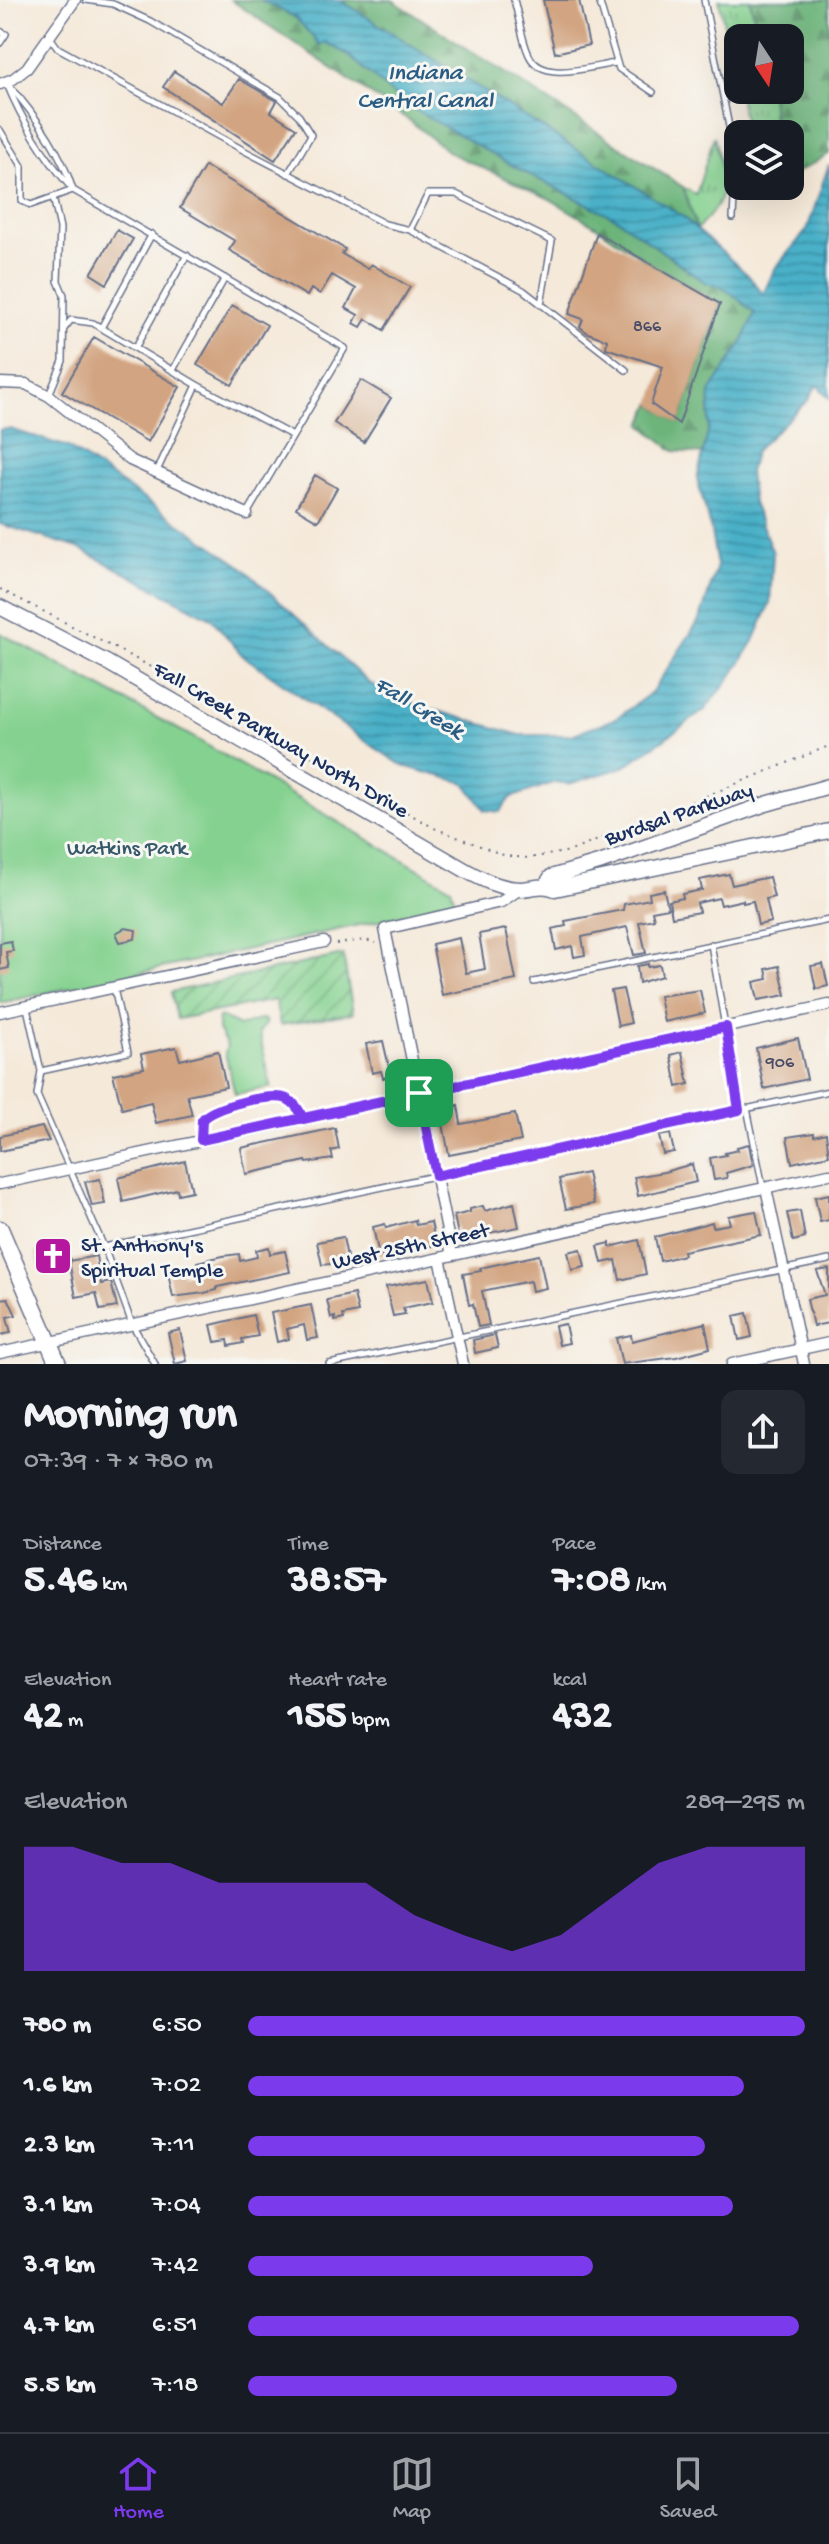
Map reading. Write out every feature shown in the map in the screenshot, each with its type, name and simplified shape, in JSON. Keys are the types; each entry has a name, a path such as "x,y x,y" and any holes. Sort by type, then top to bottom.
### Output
{"main road":[{"path":"0,1229 58,1364"}],"street":[{"path":"3,83 27,68 75,0"},
{"path":"0,383 26,384 49,396 130,460 247,514"},
{"name":"Fall Creek Parkway North Drive","path":"0,607 108,663 484,881 520,889 546,885"},
{"name":"Burdsal Parkway","path":"546,885 551,877 766,804 829,786"},
{"path":"546,885 555,889 829,831"},
{"path":"452,1255 385,929 501,902 520,889"},
{"path":"0,1012 324,942"},
{"path":"0,1184 829,1005"},
{"name":"West 25th Street","path":"0,1353 829,1174"},
{"path":"764,1188 804,1364"},
{"path":"440,1258 463,1364"},
{"path":"732,1364 829,1343"}],"lane":[{"path":"86,0 113,4 150,21 280,97 299,116 311,135 288,174"},
{"path":"514,0 529,57 539,66 557,72 616,63"},
{"path":"599,0 619,69 653,92"},
{"path":"704,0 736,162 733,218"},
{"path":"0,31 6,34 0,43"},
{"path":"49,37 58,48 288,174 385,224 410,230 523,290 626,370"},
{"path":"3,83 45,153 73,190 345,348 247,514"},
{"path":"3,83 23,101 68,173 73,190"},
{"path":"0,130 22,166 22,201 31,205 73,190"},
{"path":"410,230 428,194 456,194 552,241 541,305"},
{"path":"49,396 63,361 64,295 58,281 60,228 53,197"},
{"path":"101,328 152,234"},
{"path":"135,348 187,255"},
{"path":"173,370 225,278"},
{"path":"64,307 71,320"},
{"path":"71,320 93,323 197,385 293,436"},
{"path":"63,330 71,320"},
{"path":"156,472 197,385"},
{"path":"534,982 829,920"},
{"path":"711,944 739,1110"},
{"path":"41,1071 128,1052 114,987"},
{"path":"26,1007 41,1071 37,1095 104,1247 132,1324 155,1364"},
{"path":"104,1247 829,1091"},
{"path":"201,1140 202,1120 214,1110 272,1097 287,1099 299,1109 303,1119"},
{"path":"747,1108 764,1188"},
{"path":"329,1364 829,1260"}],"path":[{"path":"0,589 200,692 434,828 506,856 529,858 571,851 829,746"},
{"path":"324,942 344,944 365,940 376,943 382,951 389,950"}],"green space":[{"path":"231,0 261,0 295,17 319,44 325,42 347,54 404,103 524,172 616,218 705,282 726,289 748,305 755,314 742,343 710,392 709,428 703,454 674,451 642,425 651,404 679,423 720,304 548,198 450,153 410,121"},
{"path":"340,0 392,0 683,187 697,229 682,216"},
{"path":"719,0 750,0 756,24 724,24"},
{"path":"750,0 829,0 829,154 804,169 804,120 773,120 772,104 804,104 804,24 756,24"},
{"path":"741,104 772,104 773,120 744,120"},
{"path":"714,136 723,187 717,206 697,229 683,187 696,195"},
{"name":"Watkins Park","path":"0,633 191,736 451,888 456,904 0,1003"},
{"path":"343,955 353,1013 280,1025 275,1000 177,1019 171,992"},
{"path":"221,1017 239,1026 263,1019 266,1022 259,1033 271,1087 235,1094 225,1053 227,1045 218,1030 218,1019"}],"water":[{"name":"Fall Creek","path":"261,0 340,0 682,216 749,276 763,294 776,267 807,230 829,164 829,398 817,385 808,400 755,451 749,472 753,503 773,553 770,604 754,641 732,676 704,711 624,767 569,784 556,782 510,798 500,812 485,810 465,783 403,766 242,655 211,618 78,548 0,524 0,430 10,429 68,447 240,565 369,683 417,705 520,735 571,735 617,718 652,692 700,619 717,566 697,479 709,428 710,392 742,343 755,313 726,289 705,282 616,218 524,172 403,103 347,54 325,42 320,45 295,17"}],"building":[{"path":"543,0 579,0 589,45 555,53"},
{"path":"174,71 223,103 239,79 277,101 271,112 296,128 275,160 163,87"},
{"path":"205,166 345,249 342,254 368,269 371,264 410,287 384,330 366,319 361,327 354,323 358,315 346,308 356,289 332,275 320,294 311,289 307,296 229,250 235,241 180,208"},
{"path":"117,230 133,239 107,284 91,274"},
{"path":"597,233 720,304 679,424 651,404 663,367 606,348 607,340 588,333 580,327 583,319 569,314"},
{"path":"232,305 267,325 232,385 197,365"},
{"path":"94,337 180,387 148,442 62,392"},
{"path":"361,380 391,398 364,442 334,423"},
{"path":"315,475 337,488 318,521 296,508"},
{"path":"729,874 732,885 769,877 774,897 766,899 771,922 758,925 753,901 721,905 719,898 697,903 699,912 672,917 669,901 683,898 682,894 702,890 700,880"},
{"path":"664,890 668,908 652,911 654,919 639,922 646,953 634,955 627,927 582,937 585,955 574,957 572,946 556,950 552,929 566,926 565,921 623,910 624,904 650,899 649,893"},
{"path":"125,928 136,930 135,939 120,942 116,933"},
{"path":"506,929 516,980 442,995 432,944 459,938 466,973 485,969 479,934"},
{"path":"11,941 13,951 6,952 9,968 0,970 0,943"},
{"path":"648,964 648,967 660,965 662,976 639,983 637,966"},
{"path":"823,964 828,986 816,989 811,966"},
{"path":"779,966 786,995 758,1000 754,982 768,979 766,969"},
{"path":"623,989 631,1023 618,1026 611,991"},
{"path":"700,990 705,1013 664,1022 659,996"},
{"path":"798,1038 807,1079 764,1089 756,1048"},
{"path":"383,1041 391,1076 383,1078 381,1071 372,1073 366,1044"},
{"path":"176,1047 180,1060 218,1051 226,1087 187,1095 192,1115 156,1123 151,1102 122,1109 113,1074 144,1068 141,1054"},
{"path":"682,1052 689,1084 677,1087 671,1055"},
{"path":"458,1105 461,1124 515,1114 521,1141 449,1155 440,1108"},
{"path":"42,1127 49,1141 0,1151 0,1136"},
{"path":"335,1128 339,1149 331,1151 333,1159 306,1161 246,1174 241,1148"},
{"path":"814,1133 814,1136 826,1133 829,1155 792,1163 787,1137"},
{"path":"670,1134 674,1152 663,1154 659,1136"},
{"path":"749,1144 753,1165 726,1173 727,1178 714,1180 710,1158 726,1155 738,1150 737,1147"},
{"path":"185,1161 192,1191 178,1194 177,1189 123,1202 118,1178"},
{"path":"692,1164 696,1182 638,1196 634,1177"},
{"path":"587,1173 594,1204 566,1209 559,1179"},
{"path":"100,1179 105,1204 92,1206 85,1182"},
{"path":"829,1194 829,1220 820,1222 815,1197"},
{"path":"514,1203 519,1227 459,1239 454,1216 483,1206 485,1211"},
{"path":"756,1211 761,1235 683,1251 684,1255 660,1261 655,1237 712,1222 713,1227 730,1224 728,1216"},
{"path":"800,1211 805,1238 793,1241 787,1213"},
{"path":"415,1220 416,1225 431,1222 436,1245 379,1256 373,1227 385,1224 386,1228"},
{"path":"343,1237 348,1262 322,1265 317,1242"},
{"path":"639,1240 646,1274 620,1280 616,1260 602,1263 598,1246 610,1243 610,1247"},
{"name":"St. Anthony's Spiritual Temple","path":"66,1245 70,1260 39,1266 36,1252"},
{"path":"269,1247 270,1254 285,1251 290,1272 217,1287 217,1290 204,1293 173,1297 168,1273 199,1271 197,1262 223,1256 239,1254 240,1261 257,1257 256,1250"},
{"path":"581,1249 585,1267 572,1270 568,1252"},
{"path":"539,1255 546,1288 532,1291 530,1281 482,1291 489,1325 478,1327 473,1304 469,1305 463,1274"},
{"path":"96,1256 101,1284 111,1282 117,1307 100,1310 96,1293 76,1297 69,1261"},
{"path":"829,1269 829,1323 813,1326 807,1299 825,1295 817,1271"},
{"path":"428,1279 433,1302 403,1308 405,1314 393,1316 386,1287"},
{"path":"354,1294 358,1312 343,1315 344,1319 335,1321 335,1317 331,1318 327,1300"},
{"path":"8,1298 16,1315 7,1317 11,1333 0,1335 0,1299"},
{"path":"311,1305 318,1338 307,1340 304,1325 287,1329 289,1339 277,1342 271,1313"},
{"path":"747,1313 752,1337 739,1340 734,1316"},
{"path":"253,1315 258,1336 229,1346 228,1340 215,1342 211,1325"},
{"path":"705,1323 710,1348 676,1357 622,1364 616,1338 631,1335 632,1341"},
{"path":"565,1324 569,1343 559,1345 555,1326"},
{"path":"180,1330 187,1361 175,1364 168,1333"},
{"path":"495,1335 498,1348 475,1353 473,1340"}],"place":[{"name":"St. Anthony's Spiritual Temple","path":"53,1256"}],"route":[{"path":"419,1093 303,1119 201,1140 200,1131 205,1115 214,1110 272,1097 287,1099 299,1109 303,1119 419,1093 726,1027 739,1110 436,1176 419,1093"}],"water label":[{"name":"Indiana Central Canal","path":"425,85"}]}
